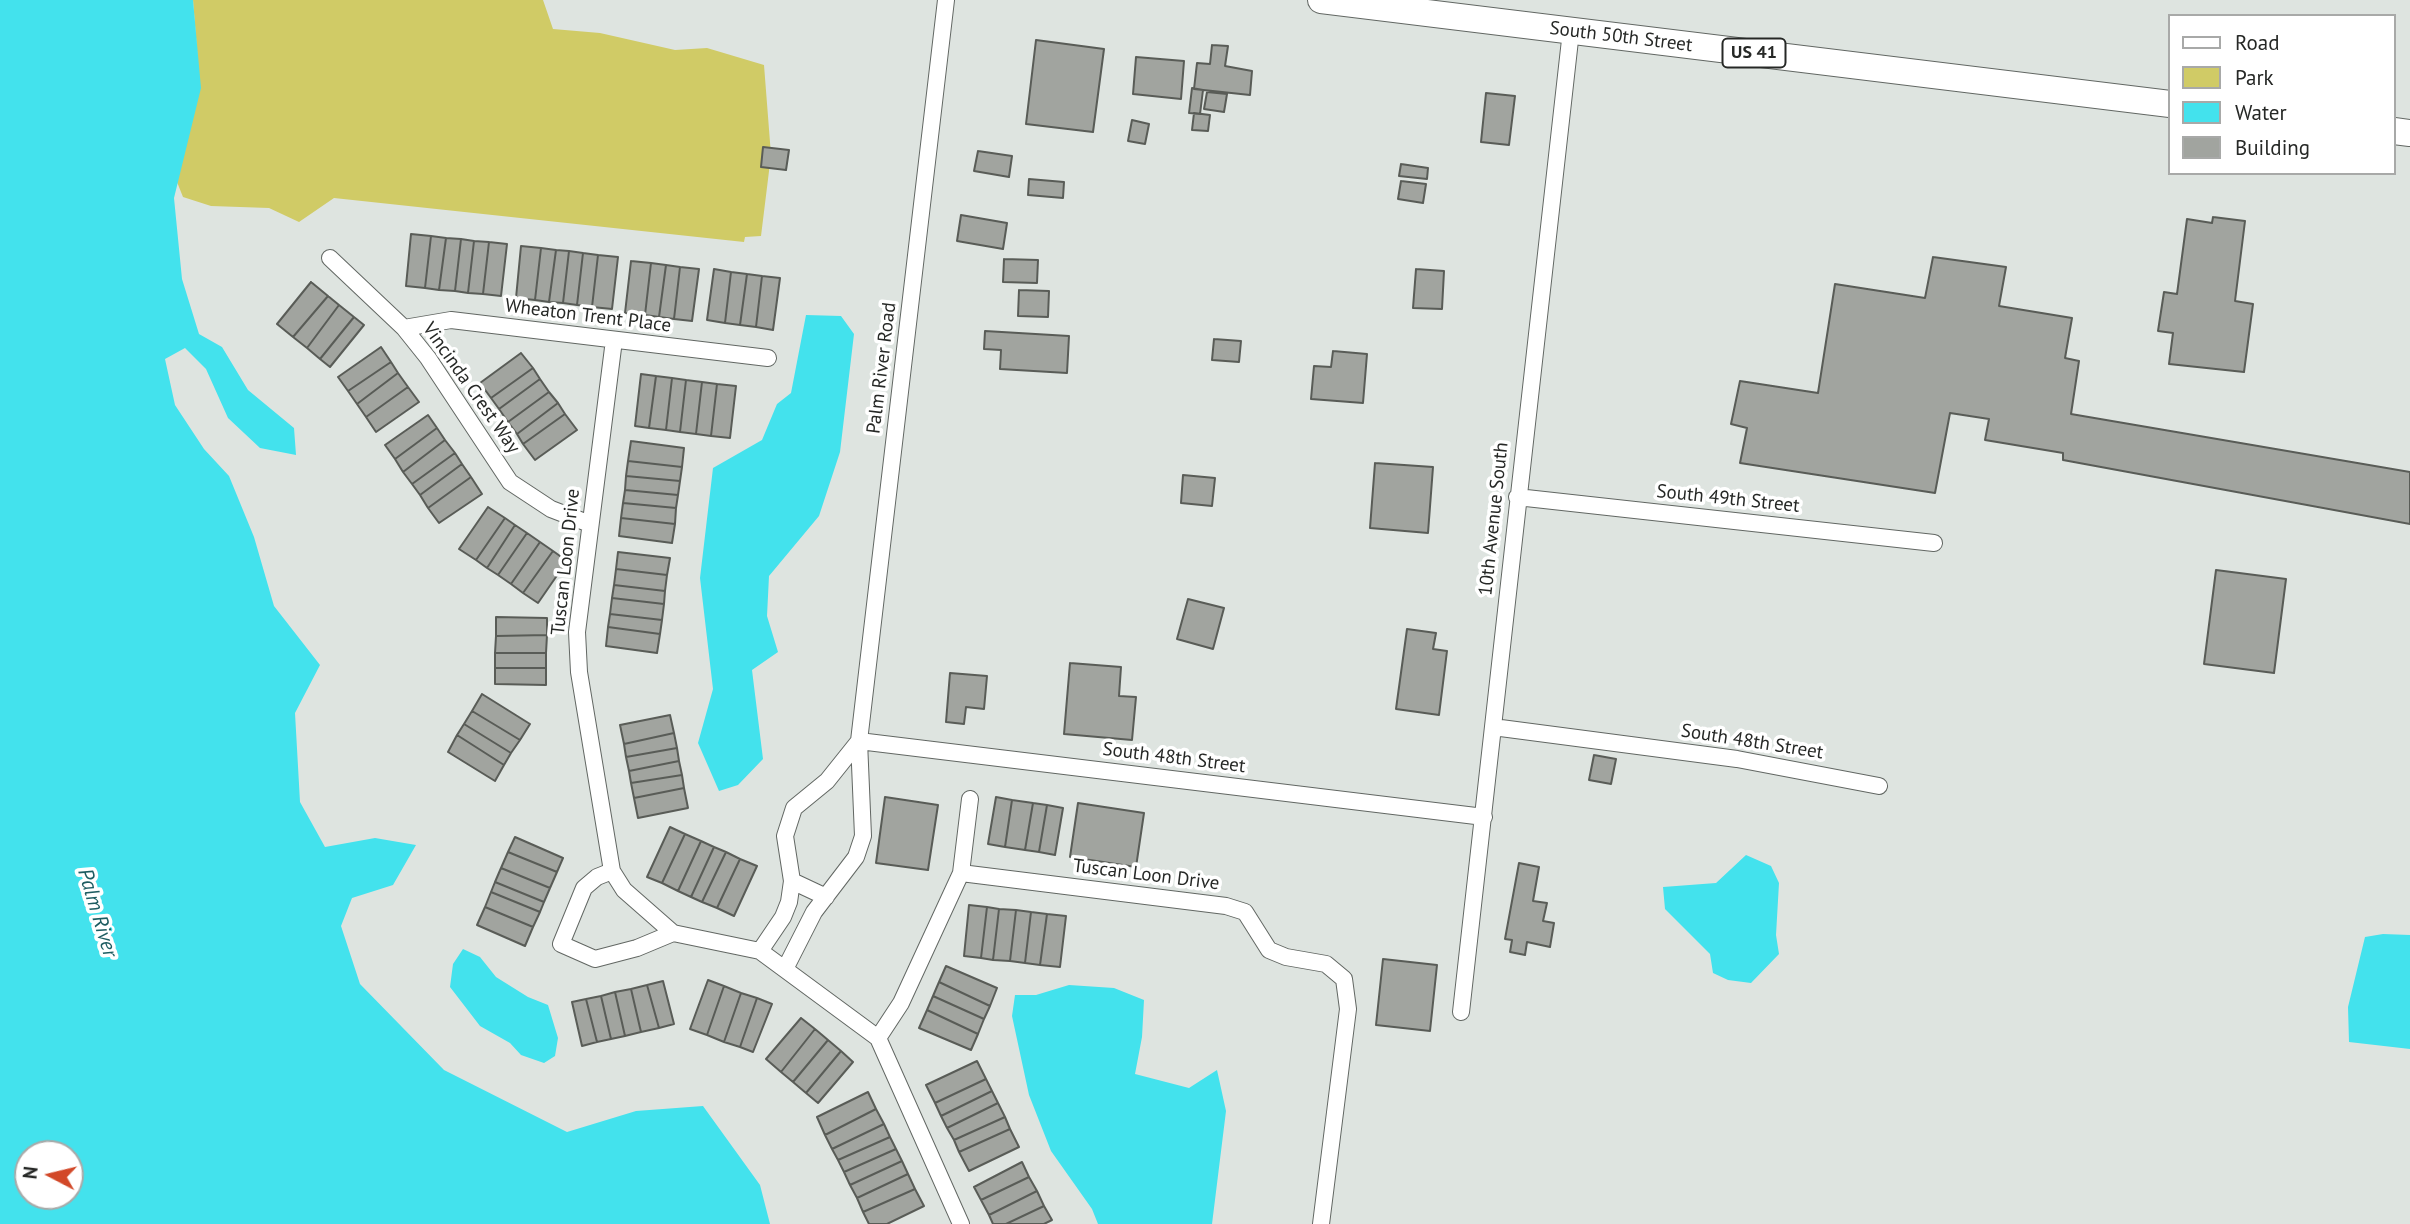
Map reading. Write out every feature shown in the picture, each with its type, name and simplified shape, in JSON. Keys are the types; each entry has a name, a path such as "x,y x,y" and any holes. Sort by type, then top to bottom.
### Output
{"main road":[{"name":"South 50th Street","path":"1321,0 2168,104"}],"street":[{"name":"Palm River Road","path":"785,969 814,912 856,857 863,836 859,741 946,0"},
{"name":"10th Avenue South","path":"1461,1012 1571,31"},
{"name":"Vincinda Crest Way","path":"330,258 404,328 428,358 510,482 551,509 590,523"},
{"name":"Wheaton Trent Place","path":"404,328 451,320 768,358"},
{"name":"Tuscan Loon Drive","path":"614,340 578,632 579,672 612,871 624,890 673,933 760,951 878,1038 961,1224"},
{"name":"South 49th Street","path":"1517,497 1934,543"},
{"name":"South 48th Street","path":"1493,727 1737,759 1879,786"},
{"name":"South 48th Street","path":"859,741 1484,817"},
{"path":"760,951 783,917 792,881 785,836 794,808 827,781 859,741"},
{"path":"878,1038 901,1003 961,873 970,799"},
{"path":"612,871 597,877 584,888 561,944 595,959 637,948 673,933"},
{"name":"Tuscan Loon Drive","path":"961,873 1226,906 1245,912 1269,950 1286,957 1326,964 1344,979 1348,1009 1321,1224"},
{"path":"792,881 826,897"}],"green space":[{"path":"193,0 543,0 553,29 600,33 675,50 707,48 764,65 771,155 761,236 745,237 744,242 334,198 299,222 269,208 211,206 183,197 177,182 200,88"}],"water":[{"name":"Palm River","path":"0,0 193,0 201,88 174,198 182,279 199,334 222,347 248,390 294,428 296,455 260,448 228,418 206,369 185,348 165,359 175,405 204,449 229,476 254,537 274,606 320,665 295,713 300,802 325,847 375,838 416,845 393,885 352,898 341,926 360,984 444,1070 567,1132 636,1111 703,1106 760,1185 770,1224 0,1224"},
{"path":"806,315 841,316 854,334 840,452 819,516 769,576 767,616 778,652 752,670 763,759 738,785 719,791 698,743 713,689 700,578 713,468 762,440 777,404 791,393"},
{"path":"1746,855 1771,866 1779,883 1776,935 1779,954 1751,983 1728,980 1713,973 1710,954 1665,909 1663,887 1716,883"},
{"path":"2383,934 2410,935 2410,1049 2349,1042 2348,1007 2365,937"},
{"path":"463,949 480,957 496,977 528,997 548,1005 558,1038 555,1056 544,1063 521,1055 510,1043 480,1026 450,987 453,964"},
{"path":"1069,985 1114,988 1144,1000 1142,1037 1135,1074 1189,1088 1217,1070 1226,1111 1212,1224 1098,1224 1092,1209 1051,1151 1029,1095 1012,1016 1015,995 1036,995"}],"building":[{"path":"1036,40 1104,49 1093,132 1026,124"},
{"path":"1212,45 1228,46 1225,66 1252,71 1250,95 1194,89 1197,63 1210,64"},
{"path":"1136,57 1184,61 1181,99 1133,94"},
{"path":"1192,88 1203,90 1200,114 1189,113"},
{"path":"1207,92 1227,94 1224,112 1204,109"},
{"path":"1486,93 1515,96 1509,145 1481,142"},
{"path":"1194,113 1210,115 1208,131 1192,130"},
{"path":"1132,120 1149,124 1145,144 1128,141"},
{"path":"763,147 789,150 786,170 761,167"},
{"path":"978,151 1012,156 1009,177 974,171"},
{"path":"1401,164 1428,168 1427,179 1399,176"},
{"path":"1029,179 1064,182 1063,198 1028,195"},
{"path":"1401,181 1426,184 1423,203 1398,199"},
{"path":"961,215 1007,223 1003,249 957,241"},
{"path":"2213,217 2245,221 2235,301 2253,304 2244,372 2169,364 2173,333 2158,331 2164,292 2177,294 2187,219 2212,223"},
{"path":"411,234 431,236 425,288 406,286"},
{"path":"431,236 446,238 439,290 425,288"},
{"path":"446,238 461,239 455,291 439,290"},
{"path":"461,239 474,241 468,293 455,291"},
{"path":"474,241 489,242 483,294 468,293"},
{"path":"489,242 507,244 501,296 483,294"},
{"path":"521,246 541,248 535,300 516,298"},
{"path":"541,248 556,250 549,302 535,300"},
{"path":"556,250 569,251 563,303 549,302"},
{"path":"569,251 583,253 577,305 563,303"},
{"path":"583,253 598,255 592,307 577,305"},
{"path":"598,255 618,257 612,309 592,307"},
{"path":"1933,257 2006,267 1999,306 2072,318 2065,358 2079,361 2071,414 2410,472 2410,524 2063,460 2063,453 1985,440 1989,419 1950,413 1935,493 1740,463 1747,428 1731,424 1740,381 1818,393 1835,284 1925,298"},
{"path":"1004,259 1038,260 1037,283 1003,282"},
{"path":"631,261 651,263 645,315 625,313"},
{"path":"651,263 666,265 659,317 645,315"},
{"path":"666,265 680,267 674,319 659,317"},
{"path":"680,267 699,269 692,321 674,319"},
{"path":"714,269 731,272 725,323 707,320"},
{"path":"1416,269 1444,271 1442,309 1413,308"},
{"path":"731,272 747,274 740,325 725,323"},
{"path":"747,274 762,276 756,327 740,325"},
{"path":"762,276 780,278 773,330 756,327"},
{"path":"311,282 328,296 293,337 277,324"},
{"path":"1019,290 1049,291 1048,317 1018,316"},
{"path":"328,296 339,305 307,348 293,337"},
{"path":"339,305 354,317 320,359 307,348"},
{"path":"354,317 364,325 330,367 320,359"},
{"path":"985,331 1069,336 1067,373 1000,369 1001,350 984,349"},
{"path":"1214,339 1241,341 1239,362 1212,360"},
{"path":"381,347 391,362 348,391 338,377"},
{"path":"1333,351 1367,354 1363,403 1311,399 1314,366 1331,367"},
{"path":"521,353 533,368 491,398 480,383"},
{"path":"391,362 398,373 357,404 348,391"},
{"path":"533,368 540,379 499,409 491,398"},
{"path":"398,373 408,387 366,417 357,404"},
{"path":"641,374 656,376 649,428 635,426"},
{"path":"656,376 672,378 666,430 649,428"},
{"path":"672,378 686,380 680,432 666,430"},
{"path":"540,379 549,392 508,422 499,409"},
{"path":"686,380 702,382 696,434 680,432"},
{"path":"702,382 717,384 711,436 696,434"},
{"path":"717,384 736,386 730,438 711,436"},
{"path":"408,387 419,402 376,432 366,417"},
{"path":"549,392 558,403 517,434 508,422"},
{"path":"558,403 565,414 523,444 517,434"},
{"path":"565,414 577,430 535,460 523,444"},
{"path":"428,415 437,428 395,459 385,445"},
{"path":"437,428 445,440 403,472 395,459"},
{"path":"445,440 455,453 412,484 403,472"},
{"path":"631,441 684,448 682,467 628,461"},
{"path":"455,453 462,464 420,495 412,484"},
{"path":"628,461 682,467 680,481 626,476"},
{"path":"1375,463 1433,467 1428,533 1370,528"},
{"path":"462,464 471,477 428,508 420,495"},
{"path":"1183,475 1215,478 1212,506 1181,503"},
{"path":"626,476 680,481 678,495 625,490"},
{"path":"471,477 482,494 439,523 428,508"},
{"path":"625,490 678,495 676,508 623,503"},
{"path":"623,503 676,508 675,524 621,518"},
{"path":"488,507 505,518 476,560 459,549"},
{"path":"505,518 515,525 487,568 476,560"},
{"path":"621,518 675,524 672,543 619,536"},
{"path":"515,525 527,533 498,575 487,568"},
{"path":"527,533 540,542 511,584 498,575"},
{"path":"540,542 553,551 523,593 511,584"},
{"path":"553,551 567,561 538,603 523,593"},
{"path":"618,552 670,558 667,575 616,569"},
{"path":"616,569 667,575 665,591 614,585"},
{"path":"2216,570 2286,579 2274,673 2204,664"},
{"path":"614,585 665,591 664,604 612,598"},
{"path":"612,598 664,604 662,620 610,614"},
{"path":"1188,599 1224,608 1213,649 1177,639"},
{"path":"610,614 662,620 660,634 608,627"},
{"path":"496,617 547,618 547,635 496,636"},
{"path":"608,627 660,634 657,653 606,646"},
{"path":"1407,629 1436,633 1433,649 1447,651 1439,715 1396,709"},
{"path":"547,635 546,653 495,653 496,636"},
{"path":"495,653 546,653 546,668 495,668"},
{"path":"1070,663 1121,667 1119,696 1136,697 1132,740 1064,734"},
{"path":"495,668 546,668 546,685 495,684"},
{"path":"950,673 987,676 984,709 966,707 964,724 946,722"},
{"path":"482,694 530,724 520,740 472,711"},
{"path":"472,711 520,740 511,753 464,724"},
{"path":"670,715 674,733 624,744 620,725"},
{"path":"464,724 511,753 504,765 457,735"},
{"path":"674,733 677,748 626,757 624,744"},
{"path":"457,735 504,765 495,781 448,752"},
{"path":"677,748 679,761 629,771 626,757"},
{"path":"1594,755 1616,759 1611,784 1589,780"},
{"path":"679,761 682,775 631,783 629,771"},
{"path":"682,775 684,788 634,798 631,783"},
{"path":"684,788 688,808 638,818 634,798"},
{"path":"885,797 938,805 928,870 876,863"},
{"path":"996,797 1012,800 1005,847 988,844"},
{"path":"1012,800 1033,803 1025,850 1005,847"},
{"path":"1033,803 1047,805 1039,852 1025,850"},
{"path":"1078,803 1144,813 1136,867 1070,857"},
{"path":"1047,805 1063,808 1055,855 1039,852"},
{"path":"670,827 685,834 662,883 647,877"},
{"path":"685,834 701,841 678,891 662,883"},
{"path":"515,837 563,858 557,872 508,852"},
{"path":"701,841 714,847 691,897 678,891"},
{"path":"714,847 726,852 702,902 691,897"},
{"path":"508,852 557,872 550,888 501,868"},
{"path":"726,852 740,859 717,908 702,902"},
{"path":"740,859 757,866 734,916 717,908"},
{"path":"1519,863 1539,867 1533,901 1547,903 1543,921 1554,923 1550,947 1527,942 1525,955 1510,952 1512,940 1505,939"},
{"path":"501,868 550,888 544,902 495,882"},
{"path":"495,882 544,902 540,912 491,892"},
{"path":"491,892 540,912 533,927 485,907"},
{"path":"969,905 987,907 981,958 964,956"},
{"path":"485,907 533,927 525,946 477,925"},
{"path":"987,907 999,909 993,960 981,958"},
{"path":"999,909 1016,910 1010,961 993,960"},
{"path":"1016,910 1031,912 1025,963 1010,961"},
{"path":"1031,912 1047,914 1040,965 1025,963"},
{"path":"1047,914 1066,916 1060,967 1040,965"},
{"path":"1383,959 1437,965 1430,1031 1376,1025"},
{"path":"946,966 997,988 990,1006 939,982"},
{"path":"708,980 724,986 707,1035 690,1029"},
{"path":"663,981 674,1024 659,1028 647,985"},
{"path":"939,982 990,1006 984,1019 933,996"},
{"path":"647,985 659,1028 641,1032 631,989"},
{"path":"724,986 741,993 724,1042 707,1035"},
{"path":"631,989 641,1032 625,1036 615,992"},
{"path":"615,992 625,1036 611,1039 601,996"},
{"path":"741,993 757,998 740,1047 724,1042"},
{"path":"601,996 611,1039 597,1042 586,999"},
{"path":"933,996 984,1019 978,1034 927,1010"},
{"path":"757,998 772,1004 753,1052 740,1047"},
{"path":"586,999 597,1042 582,1046 572,1002"},
{"path":"927,1010 978,1034 971,1050 919,1028"},
{"path":"801,1018 815,1029 781,1072 766,1059"},
{"path":"815,1029 828,1040 793,1082 781,1072"},
{"path":"828,1040 841,1051 806,1093 793,1082"},
{"path":"841,1051 853,1062 818,1103 806,1093"},
{"path":"977,1061 986,1079 935,1103 926,1085"},
{"path":"986,1079 992,1091 941,1116 935,1103"},
{"path":"992,1091 998,1103 947,1128 941,1116"},
{"path":"868,1092 876,1109 825,1135 817,1117"},
{"path":"998,1103 1005,1117 954,1140 947,1128"},
{"path":"876,1109 884,1124 832,1149 825,1135"},
{"path":"1005,1117 1010,1129 959,1152 954,1140"},
{"path":"884,1124 890,1137 838,1160 832,1149"},
{"path":"1010,1129 1019,1147 969,1171 959,1152"},
{"path":"890,1137 896,1149 844,1172 838,1160"},
{"path":"896,1149 902,1161 850,1185 844,1172"},
{"path":"902,1161 908,1174 857,1198 850,1185"},
{"path":"1022,1162 1029,1177 981,1200 974,1187"},
{"path":"908,1174 915,1189 863,1212 857,1198"},
{"path":"1029,1177 1037,1191 989,1215 981,1200"},
{"path":"915,1189 924,1206 887,1224 869,1224 863,1212"},
{"path":"1037,1191 1044,1206 1006,1224 993,1224 989,1215"},
{"path":"1044,1206 1052,1220 1044,1224 1006,1224"}]}
